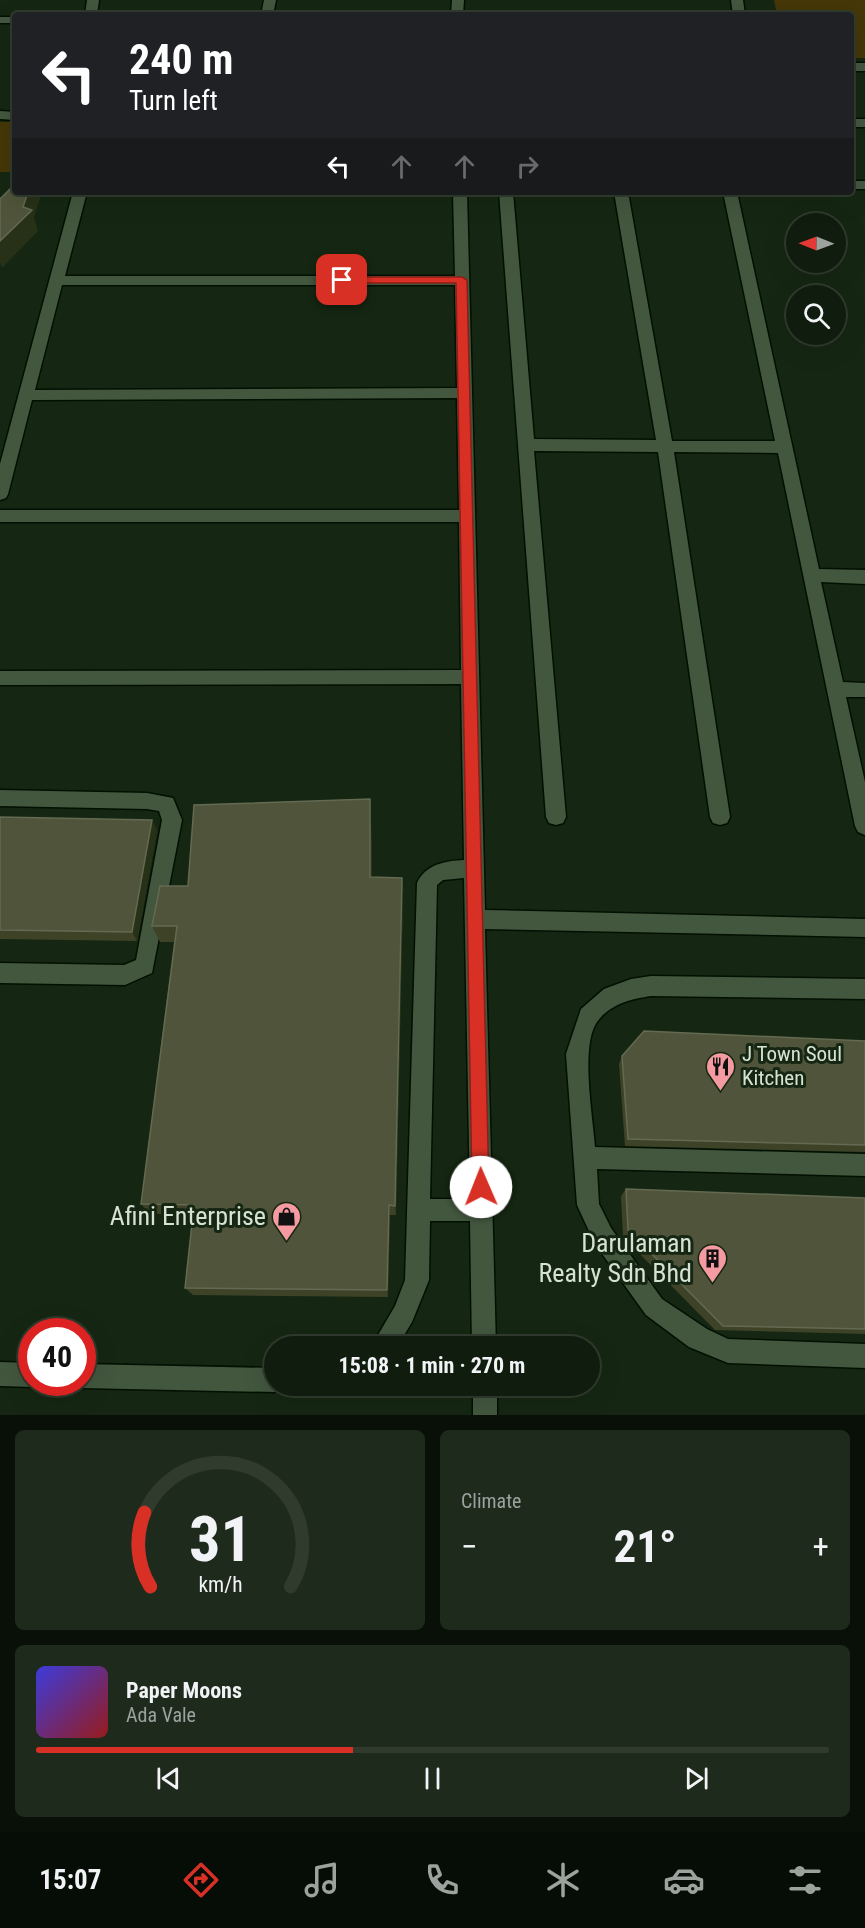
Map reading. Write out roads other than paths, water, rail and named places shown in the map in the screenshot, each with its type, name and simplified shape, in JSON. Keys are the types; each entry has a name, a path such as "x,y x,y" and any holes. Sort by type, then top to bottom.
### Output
{"street":[{"path":"0,494 79,195"},
{"path":"460,195 484,1336"},
{"path":"506,195 556,817"},
{"path":"622,195 665,446 720,817"},
{"path":"731,195 864,818"},
{"path":"56,281 462,280"},
{"path":"26,395 464,393"},
{"path":"525,445 784,447"},
{"path":"0,516 466,516"},
{"path":"812,575 865,576"},
{"path":"0,678 470,677"},
{"path":"836,689 865,690"},
{"path":"0,798 147,801 166,804 172,820 145,966 125,975 0,973"},
{"path":"390,1336 404,1314 417,1280 427,883 431,875 438,872 474,868"},
{"path":"475,919 865,928"},
{"path":"865,989 651,987 632,989 611,996 588,1016 577,1054 588,1205 603,1236 654,1307 698,1338 728,1351 865,1356"},
{"path":"584,1158 865,1164"},
{"path":"420,1210 481,1210"},
{"path":"0,1374 18,1375"},
{"path":"96,1376 264,1380"},
{"path":"484,1396 485,1415"}],"place":[{"name":"J Town Soul Kitchen","path":"721,1092"},
{"name":"Afini Enterprise","path":"287,1242"},
{"name":"Darulaman Realty Sdn Bhd","path":"713,1284"}]}
